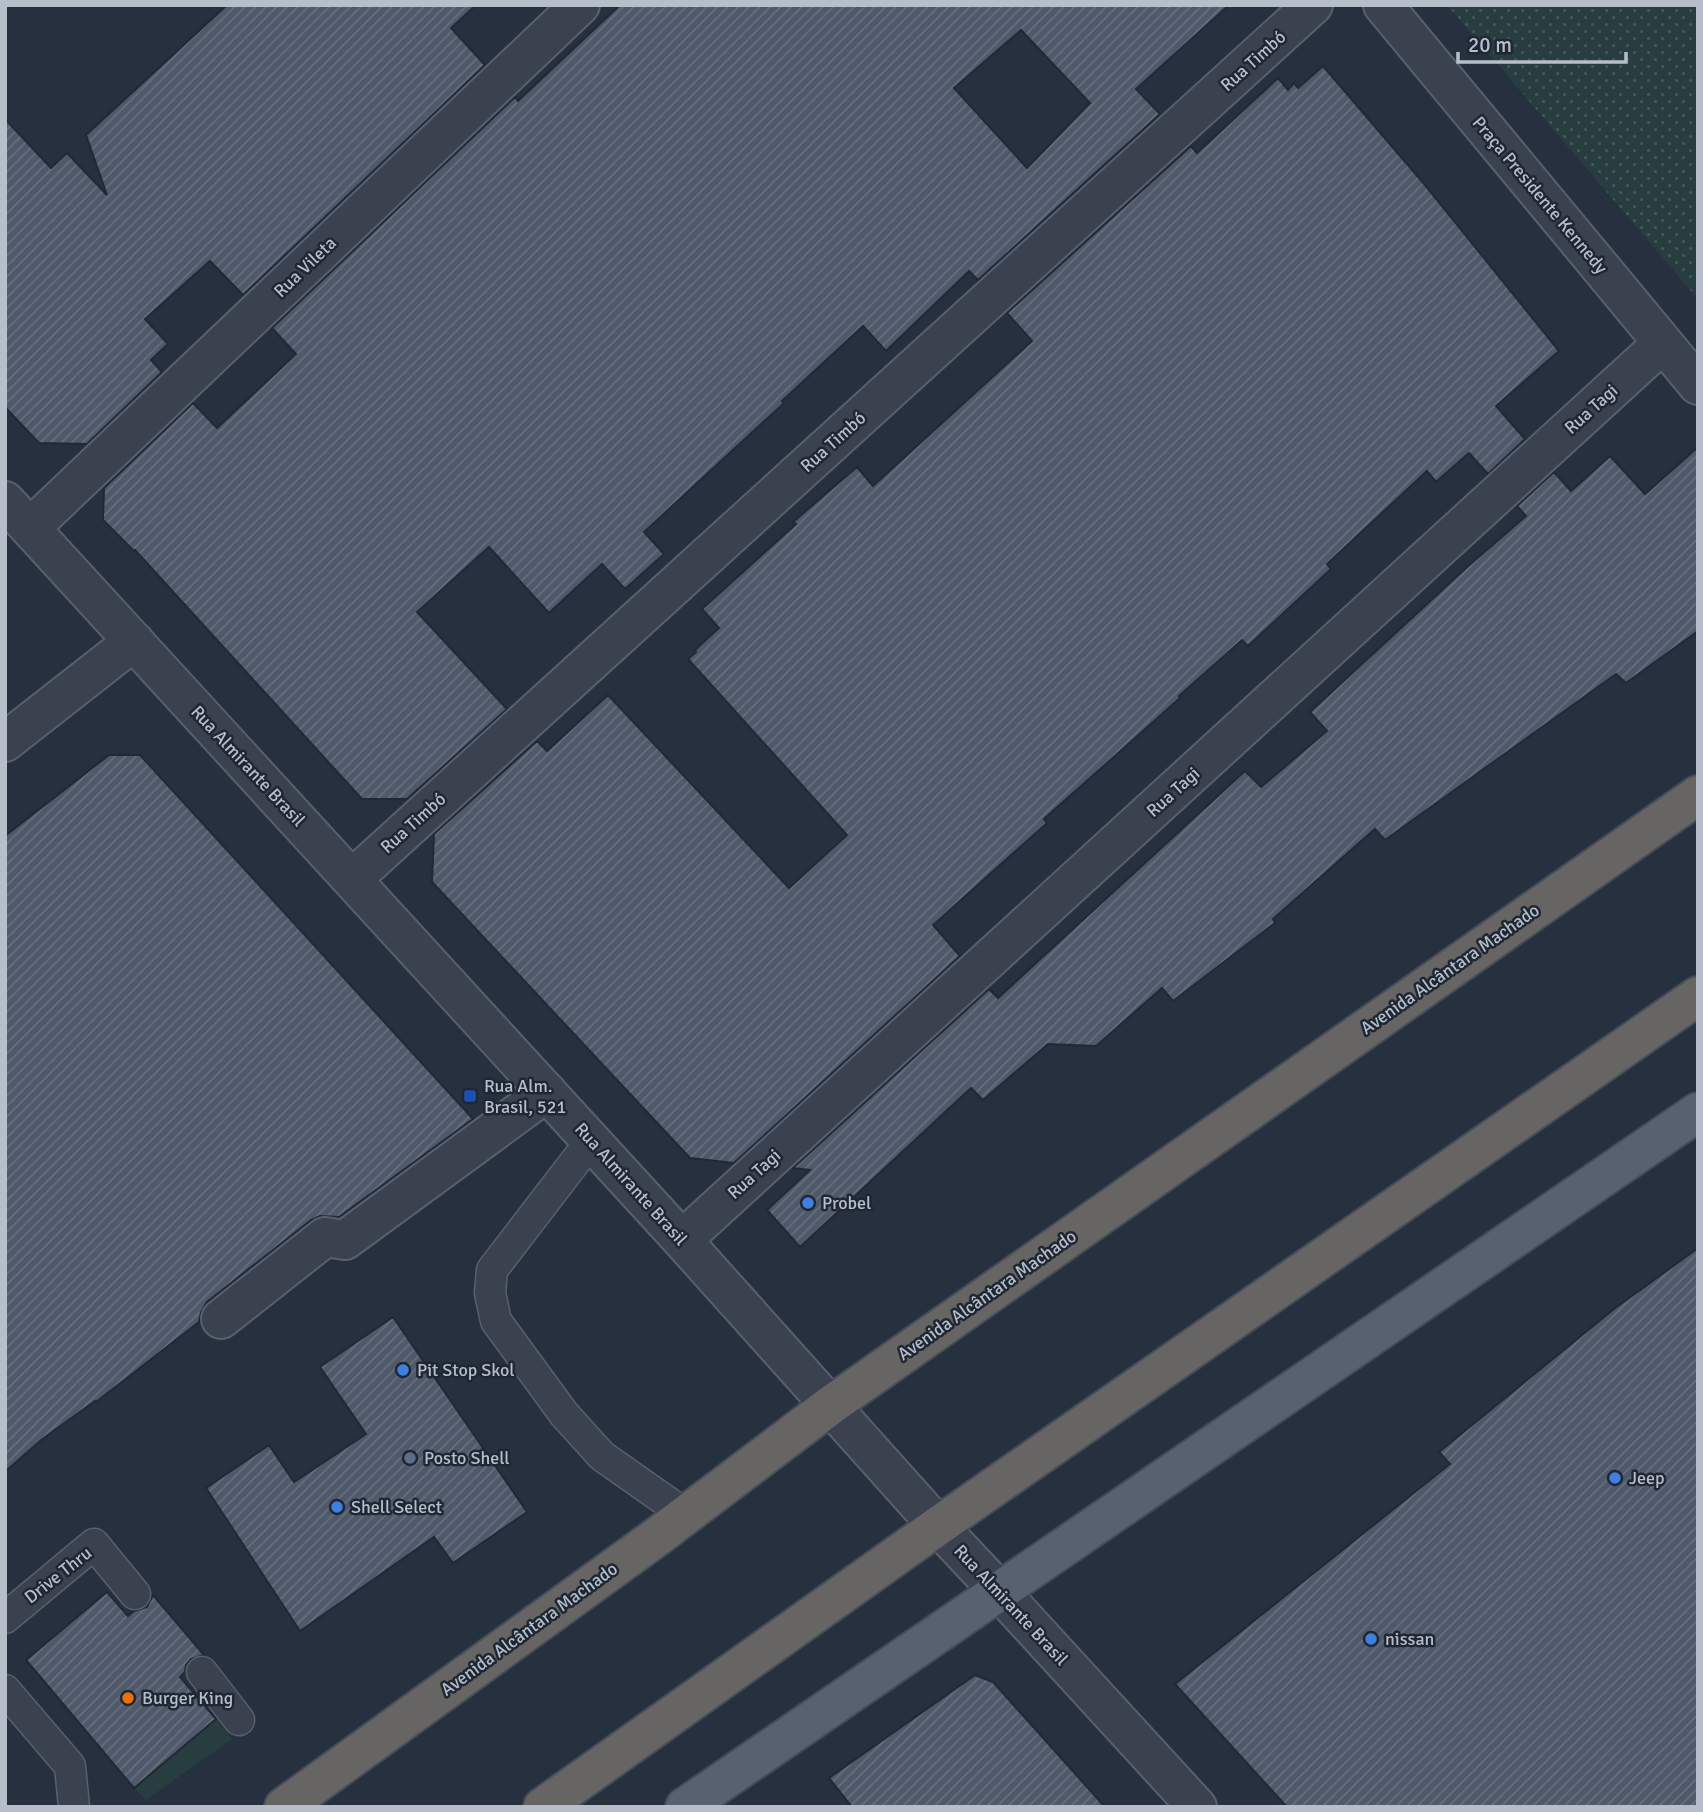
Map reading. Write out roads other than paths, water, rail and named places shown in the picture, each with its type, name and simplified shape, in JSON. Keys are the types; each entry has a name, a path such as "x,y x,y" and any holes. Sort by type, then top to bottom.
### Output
{"highway":[{"name":"Avenida Alcântara Machado","path":"284,1807 686,1515 831,1405 1698,795"},
{"path":"543,1807 938,1526 1698,996"}],"main road":[{"path":"685,1807 1698,1112"}],"street":[{"name":"Rua Vileta","path":"18,515 580,5"},
{"name":"Rua Timbó","path":"352,879 1314,5"},
{"name":"Praça Presidente Kennedy","path":"1383,5 1698,385"},
{"name":"Rua Tagi","path":"682,1240 1663,343"},
{"name":"Rua Almirante Brasil","path":"18,515 1197,1807"},
{"path":"5,742 134,641"},
{"path":"221,1319 325,1237 345,1240 547,1092"}],"lane":[{"path":"591,1140 492,1270 490,1293 496,1321 564,1414 603,1456 686,1515"},
{"name":"Drive Thru","path":"5,1618 94,1544 135,1594"},
{"path":"202,1672 239,1720"},
{"path":"5,1690 70,1766 74,1807"}],"place":[{"name":"Rua Alm. Brasil, 521","path":"470,1096"},
{"name":"Probel","path":"808,1203"},
{"name":"Pit Stop Skol","path":"403,1370"},
{"name":"Posto Shell","path":"410,1458"},
{"name":"Jeep","path":"1615,1478"},
{"name":"Shell Select","path":"337,1507"},
{"name":"nissan","path":"1371,1639"},
{"name":"Burger King","path":"128,1698"}]}
